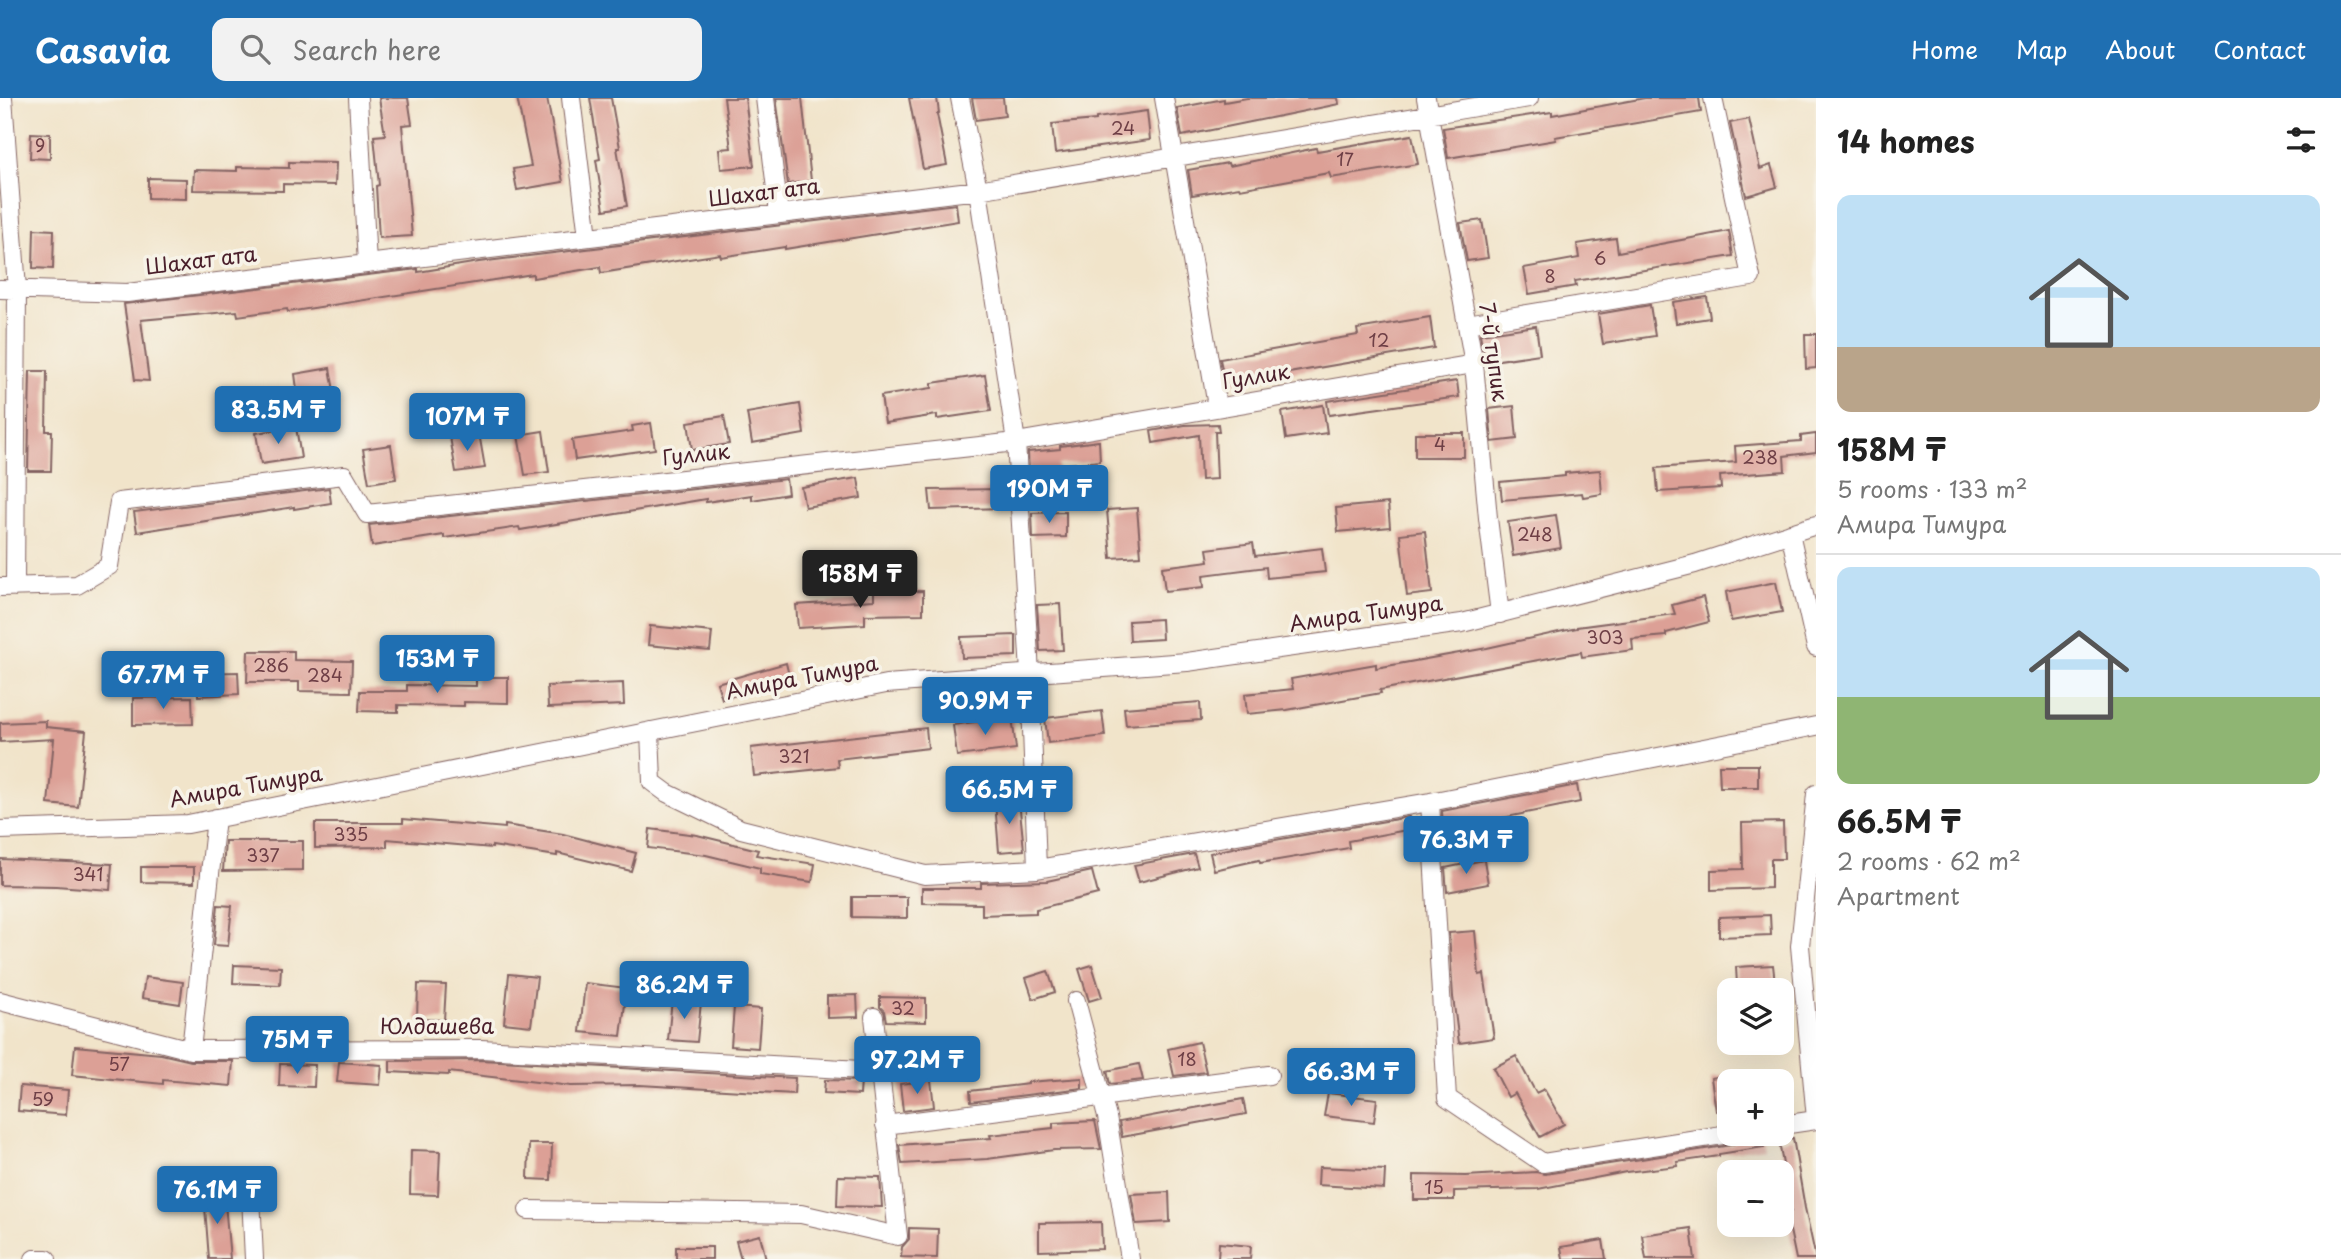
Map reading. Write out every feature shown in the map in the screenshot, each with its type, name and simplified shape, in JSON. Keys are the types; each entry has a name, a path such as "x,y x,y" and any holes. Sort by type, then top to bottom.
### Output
{"street":[{"path":"358,98 368,264"},
{"path":"571,98 588,237"},
{"path":"765,98 779,214"},
{"path":"960,98 978,190 1016,442 1030,673 1037,869"},
{"path":"1164,98 1217,406"},
{"name":"Шахат ата","path":"8,289 127,293 978,190 1174,157 1427,106 1529,98"},
{"path":"1467,324 1751,277 1713,98"},
{"path":"2,104 8,289 8,587"},
{"name":"7-й тупик","path":"1427,106 1474,364 1500,614"},
{"name":"Гуллик","path":"8,587 77,585 109,566 119,502 344,475 367,514 1016,442 1474,364"},
{"name":"Амира Тимура","path":"0,830 188,824 886,684 1187,662 1462,623 1695,564 1816,525"},
{"path":"1790,533 1816,647"},
{"path":"650,731 652,782 667,793 741,829 925,875 1037,869 1430,802 1816,726"},
{"path":"1794,1123 1816,1120 1800,946 1816,794"},
{"path":"1430,802 1447,1098 1543,1163 1717,1136"},
{"path":"191,1050 216,818"},
{"name":"Юлдашева","path":"0,1001 191,1050 481,1049 879,1071"},
{"path":"1076,1001 1107,1117 1130,1259"},
{"path":"528,1210 801,1214 898,1236 874,1017"},
{"path":"885,1125 1269,1075"},
{"path":"251,1195 254,1259"},
{"path":"34,1259 47,1259"}],"building":[{"path":"379,98 408,98 412,124 402,125 412,236 379,238 376,186 379,185 374,136 385,135"},
{"path":"517,98 547,98 563,182 517,190 513,169 531,166"},
{"path":"590,98 611,98 627,206 604,210 596,160 600,159"},
{"path":"724,98 745,98 754,166 721,169 719,149 731,148"},
{"path":"776,98 802,98 811,181 788,184"},
{"path":"909,98 937,98 937,114 947,165 923,169"},
{"path":"972,98 1003,98 1005,116 976,120"},
{"path":"1247,98 1338,98 1339,104 1182,136 1177,108 1224,99 1224,102"},
{"path":"1645,98 1699,98 1701,112 1448,158 1443,128 1552,112 1552,115"},
{"path":"1147,111 1150,140 1055,153 1052,124"},
{"path":"1749,119 1760,169 1771,165 1777,187 1746,196 1730,123"},
{"path":"31,133 50,134 50,159 30,158"},
{"path":"1412,135 1418,164 1331,178 1329,173 1192,195 1188,170 1228,163 1229,166 1316,148 1317,151"},
{"path":"289,162 336,163 335,185 283,184 283,191 193,190 194,170 289,168"},
{"path":"148,178 186,179 186,199 148,198"},
{"path":"956,204 958,221 785,249 721,257 720,254 601,273 600,267 533,278 533,274 288,312 287,309 238,316 237,311 141,320 149,381 135,380 124,304 418,269 418,272 479,262"},
{"path":"1482,220 1488,258 1467,261 1460,223"},
{"path":"34,229 54,230 53,269 33,268"},
{"path":"1729,231 1733,256 1575,281 1576,286 1529,294 1524,268 1579,258 1577,244 1616,238 1618,252"},
{"path":"1707,297 1710,318 1676,323 1673,302"},
{"path":"1650,305 1655,336 1603,344 1598,314"},
{"path":"1430,317 1434,348 1225,384 1220,359 1358,335 1357,329"},
{"path":"1536,326 1540,354 1485,362 1480,334"},
{"path":"1805,334 1816,334 1816,368 1806,369"},
{"path":"330,368 334,391 298,397 295,374"},
{"path":"30,371 47,371 46,431 52,431 51,471 28,471"},
{"path":"985,375 991,411 885,423 881,396 932,388 932,383"},
{"path":"1457,381 1459,397 1329,415 1327,401"},
{"path":"800,404 804,434 752,443 747,413"},
{"path":"1323,405 1327,433 1286,439 1282,412"},
{"path":"1514,406 1517,439 1492,442 1489,409"},
{"path":"724,416 729,444 692,450 688,422"},
{"path":"651,423 655,449 575,460 572,440 633,431 632,426"},
{"path":"1218,424 1219,432 1215,432 1217,479 1201,480 1199,435 1153,443 1151,431 1185,425"},
{"path":"296,427 301,458 261,464 256,433"},
{"path":"543,431 549,472 525,475 518,435"},
{"path":"479,433 485,468 456,472 450,437"},
{"path":"1415,433 1464,433 1464,457 1415,457"},
{"path":"1816,434 1816,452 1784,456 1785,471 1720,476 1721,488 1658,492 1656,468 1736,462 1735,446 1801,441 1801,436"},
{"path":"1099,441 1100,461 1058,465 1059,472 1029,473 1028,452"},
{"path":"391,445 396,479 369,483 363,449"},
{"path":"1600,470 1602,494 1583,497 1582,493 1502,500 1500,482"},
{"path":"858,478 861,498 805,507 801,487"},
{"path":"786,479 788,494 752,500 752,495 706,502 706,499 520,530 519,527 444,538 444,535 372,546 369,525"},
{"path":"329,488 331,503 137,532 134,512"},
{"path":"1006,489 1005,508 931,510 929,490"},
{"path":"1388,503 1390,527 1338,532 1336,508"},
{"path":"1137,508 1141,556 1111,558 1107,510"},
{"path":"1066,512 1066,537 1033,538 1032,513"},
{"path":"1556,515 1561,548 1513,556 1508,522"},
{"path":"1425,531 1432,593 1407,596 1400,534"},
{"path":"1253,543 1255,556 1322,548 1325,572 1267,578 1266,567 1203,575 1204,587 1165,591 1162,567 1209,561 1207,549"},
{"path":"1776,582 1782,612 1731,621 1726,592"},
{"path":"923,591 923,614 865,615 865,624 798,628 796,605 874,600 874,592"},
{"path":"1703,597 1709,622 1666,633 1666,636 1632,639 1633,650 1582,657 1581,652 1380,690 1381,693 1287,710 1247,714 1245,694 1293,689 1291,679 1376,664 1376,668 1487,648 1577,627 1675,614 1672,605"},
{"path":"1060,604 1063,650 1040,651 1037,605"},
{"path":"1161,619 1162,639 1130,641 1129,621"},
{"path":"650,626 712,632 710,651 648,645"},
{"path":"1016,635 1016,656 962,658 961,637"},
{"path":"248,651 294,651 294,660 352,661 351,692 299,691 299,682 247,682"},
{"path":"786,663 790,680 722,699 717,683"},
{"path":"238,672 239,694 198,696 197,673"},
{"path":"476,677 508,677 508,703 464,702 464,706 398,705 398,712 359,711 360,691 407,691 407,685 476,686"},
{"path":"623,683 624,705 548,708 547,686"},
{"path":"192,697 193,724 133,725 133,698"},
{"path":"1200,702 1201,720 1126,725 1124,708"},
{"path":"1102,711 1105,736 1048,743 1045,718"},
{"path":"1012,717 1016,749 957,756 953,725"},
{"path":"46,721 46,727 86,731 78,807 48,804 54,739 0,742 0,723"},
{"path":"926,728 928,748 837,759 838,767 754,776 751,748"},
{"path":"1719,765 1758,765 1758,787 1720,787"},
{"path":"1577,785 1580,802 1443,830 1442,811"},
{"path":"1019,800 1024,850 999,852 995,802"},
{"path":"1409,817 1412,829 1348,841 1349,848 1260,863 1259,860 1214,870 1210,853 1246,845"},
{"path":"403,819 505,828 505,825 563,834 636,853 631,871 557,853 557,856 492,846 387,839 387,847 315,848 315,823 403,823"},
{"path":"1783,822 1784,859 1771,859 1771,888 1711,890 1711,870 1743,869 1742,823"},
{"path":"650,829 697,835 758,850 756,855 815,864 812,882 760,874 760,868 706,855 648,848"},
{"path":"225,841 303,841 303,870 223,871"},
{"path":"1194,854 1198,867 1139,882 1134,865"},
{"path":"0,859 112,864 110,890 0,885"},
{"path":"1484,860 1488,884 1447,892 1445,868"},
{"path":"141,867 194,867 194,883 141,882"},
{"path":"1092,871 1098,894 1036,909 1036,913 982,915 982,904 922,903 922,888 981,888 981,883 1047,881"},
{"path":"852,897 907,897 907,918 852,917"},
{"path":"218,905 232,906 228,946 214,945"},
{"path":"1770,915 1771,935 1719,937 1719,917"},
{"path":"1475,931 1479,975 1484,974 1494,1038 1459,1043 1449,933"},
{"path":"234,965 281,967 280,985 233,983"},
{"path":"1092,965 1102,997 1089,1001 1079,969"},
{"path":"1773,965 1774,978 1737,978 1736,967"},
{"path":"1048,971 1055,992 1033,999 1026,978"},
{"path":"509,974 537,977 531,1026 504,1023"},
{"path":"145,977 183,982 180,1004 142,998"},
{"path":"585,983 627,988 621,1036 580,1032"},
{"path":"418,984 446,985 444,1020 417,1019"},
{"path":"857,995 858,1017 827,1018 827,996"},
{"path":"880,997 926,998 926,1022 886,1021 884,1011 880,1007"},
{"path":"672,999 701,1002 697,1042 668,1040"},
{"path":"734,1007 761,1009 758,1048 731,1046"},
{"path":"1199,1042 1206,1072 1174,1076 1168,1049"},
{"path":"75,1046 161,1054 191,1061 233,1061 231,1086 163,1080 163,1084 72,1075"},
{"path":"1516,1056 1536,1093 1544,1089 1564,1124 1540,1137 1515,1093 1508,1097 1493,1068"},
{"path":"481,1060 795,1078 794,1094 640,1085 571,1086 449,1072 449,1075 390,1072 390,1061"},
{"path":"339,1062 382,1065 380,1085 337,1082"},
{"path":"280,1064 315,1065 314,1087 279,1086"},
{"path":"1139,1064 1143,1080 1110,1084 1107,1071"},
{"path":"1717,1077 1717,1111 1716,1111 1711,1078"},
{"path":"1082,1078 1082,1088 971,1102 970,1091 1028,1082"},
{"path":"825,1080 861,1081 860,1095 824,1093"},
{"path":"931,1080 934,1107 903,1111 900,1084"},
{"path":"20,1086 68,1090 66,1115 18,1111"},
{"path":"1328,1093 1377,1099 1374,1122 1324,1116"},
{"path":"1243,1099 1246,1114 1122,1137 1119,1122"},
{"path":"1095,1121 1101,1149 1054,1150 987,1159 902,1164 899,1145 991,1138 990,1135 1053,1128 1053,1123"},
{"path":"529,1144 552,1144 551,1180 528,1179"},
{"path":"1794,1144 1816,1259 1796,1259 1791,1237 1794,1237 1794,1160 1782,1160 1780,1146 1794,1146"},
{"path":"1725,1146 1764,1147 1677,1162 1678,1166 1626,1172 1538,1189 1454,1191 1454,1200 1414,1200 1414,1175 1545,1174"},
{"path":"411,1150 440,1151 438,1195 410,1194"},
{"path":"1319,1167 1385,1170 1384,1189 1318,1185"},
{"path":"838,1176 880,1177 882,1207 837,1206"},
{"path":"224,1192 230,1259 209,1259 204,1194"},
{"path":"1169,1192 1170,1222 1136,1224 1131,1194"},
{"path":"1101,1222 1102,1249 1039,1251 1039,1223"},
{"path":"909,1228 938,1229 937,1258 901,1257 902,1247 909,1239"},
{"path":"1691,1228 1695,1259 1646,1259 1642,1235"},
{"path":"760,1235 766,1259 741,1259 736,1241"},
{"path":"1603,1240 1606,1259 1563,1259 1561,1247"},
{"path":"1219,1243 1251,1246 1250,1259 1218,1259"},
{"path":"676,1247 712,1247 712,1259 676,1259"}]}
